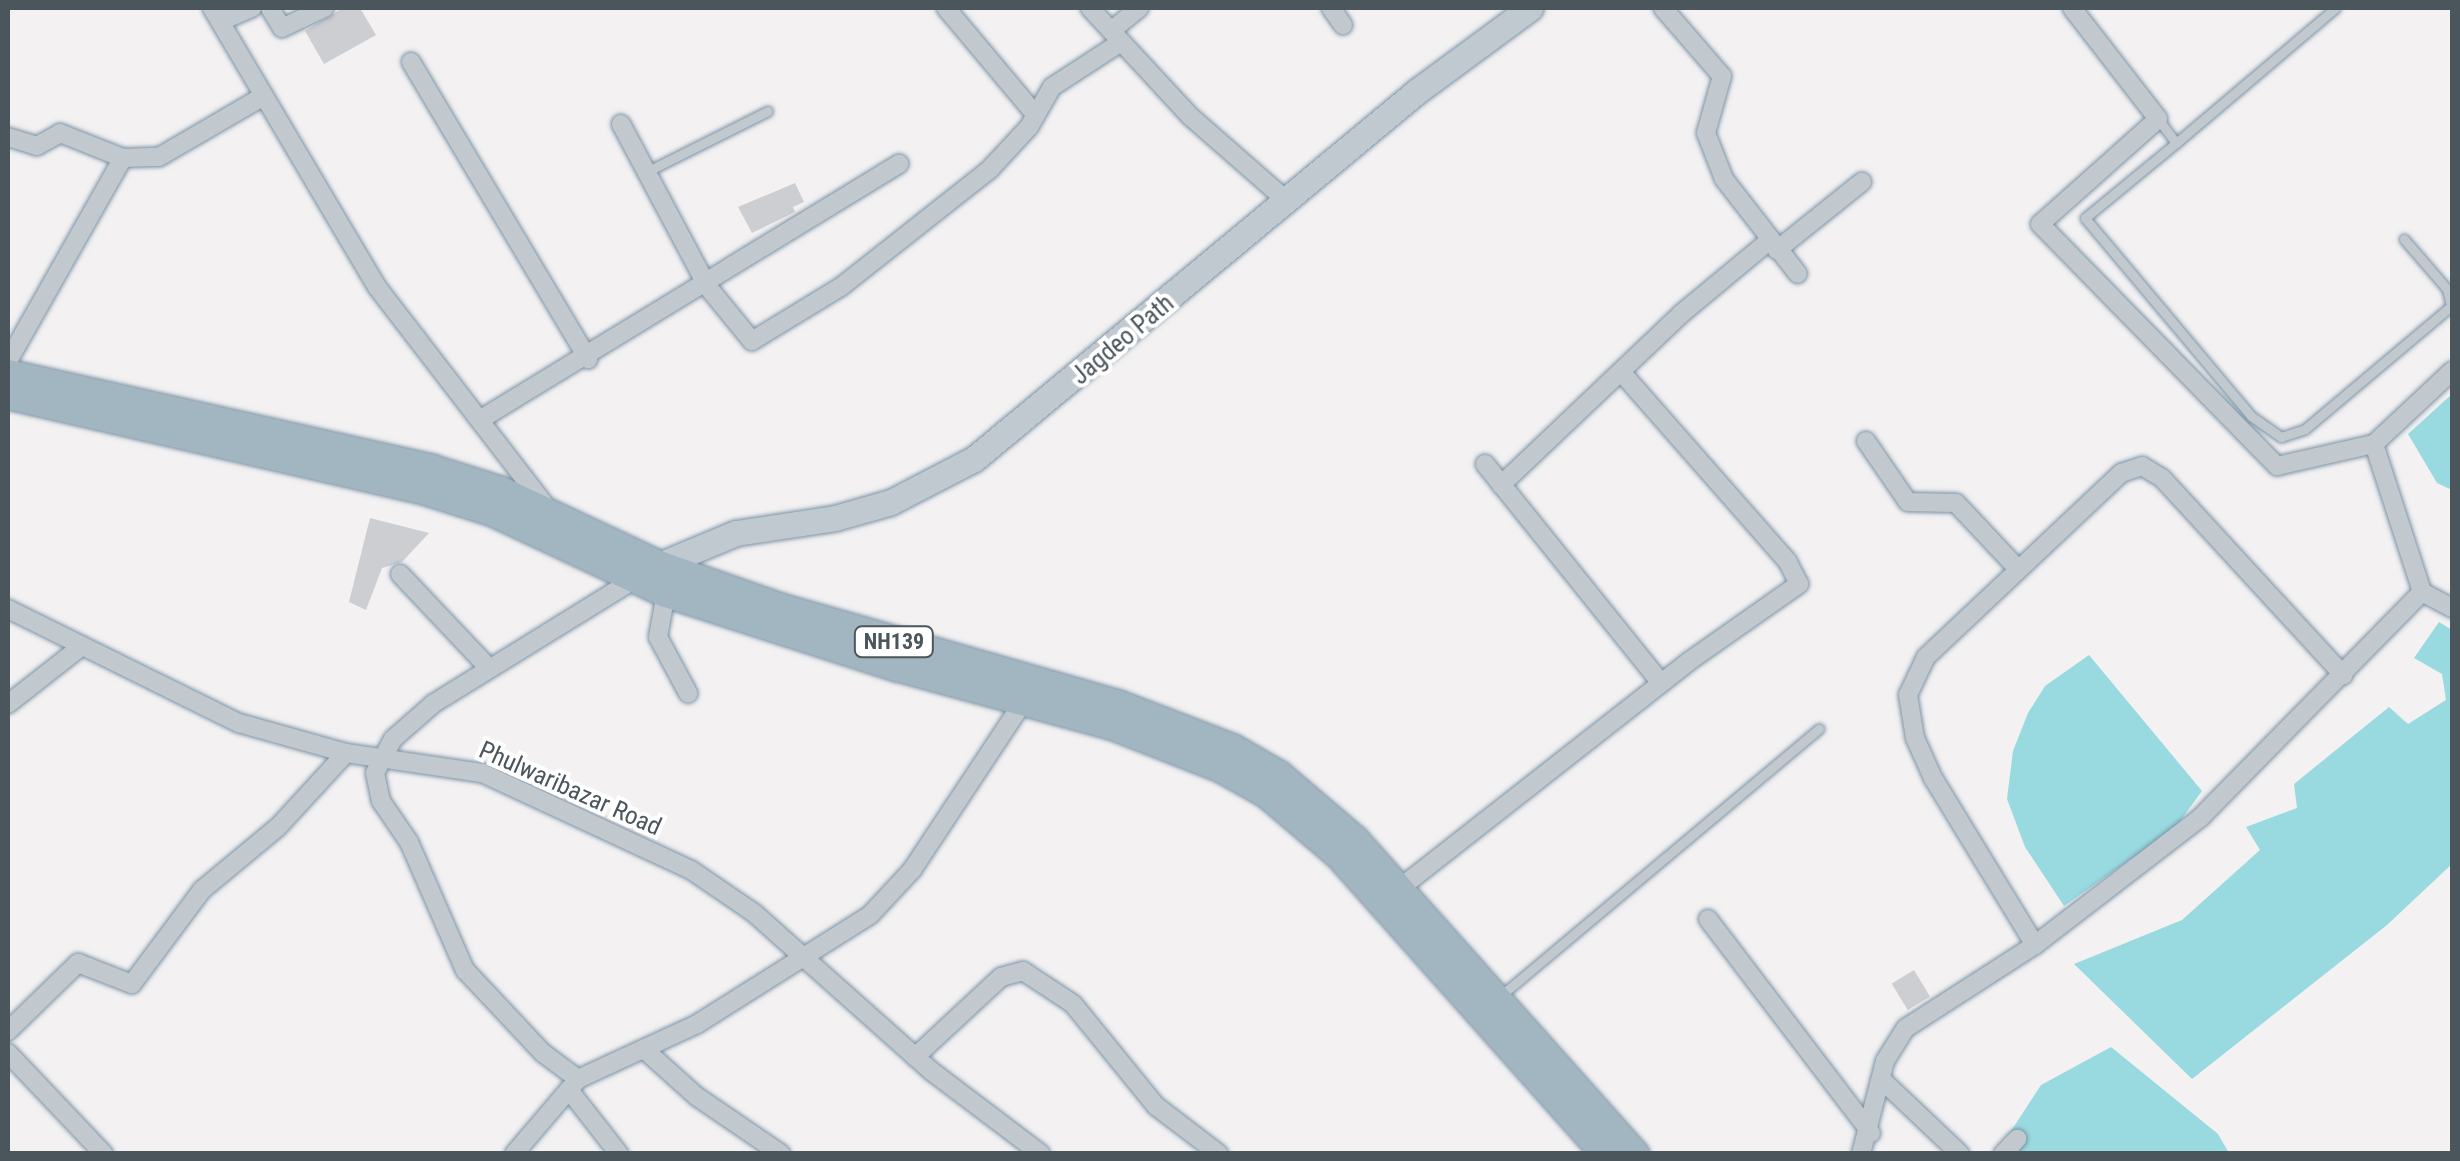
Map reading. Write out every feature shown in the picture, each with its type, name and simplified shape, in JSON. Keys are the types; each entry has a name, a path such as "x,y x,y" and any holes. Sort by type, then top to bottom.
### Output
{"highway":[{"name":"NH139","path":"8,374 372,466 653,579 957,672 1148,713 1234,749 1319,806 1400,888 1496,1000 1580,1110 1605,1154"},
{"name":"NH139","path":"8,395 501,491 552,514 653,579"},
{"name":"NH139","path":"957,672 1023,702 1170,744 1267,794 1339,856 1580,1110 1635,1154"}],"main road":[{"name":"Jagdeo Path","path":"653,579 736,532 835,518 891,502 974,459 1431,80 1530,8"}],"street":[{"path":"252,8 216,14 377,288 552,514"},
{"path":"270,8 282,28 324,8"},
{"path":"946,8 1036,114"},
{"path":"1090,8 1190,117 1287,201"},
{"path":"621,124 707,286 752,341 776,330 842,286 990,169 1063,77 1117,36 1140,8"},
{"path":"1331,8 1343,26"},
{"path":"1663,8 1722,76 1708,119 1708,146 1773,245 1798,274"},
{"path":"2072,8 2158,119 2040,224 2277,466 2374,444 2452,371"},
{"path":"411,62 588,359"},
{"path":"8,137 37,146 60,133 124,158 175,150 262,96"},
{"path":"8,361 124,158"},
{"path":"481,418 588,359 899,164"},
{"path":"1501,486 1621,372 1773,245 1862,182"},
{"path":"1400,888 1661,683 1799,584 1788,562 1621,372"},
{"path":"1866,440 1908,502 1953,500 2018,569"},
{"path":"2374,444 2422,592 2452,608"},
{"path":"1485,464 1661,683"},
{"path":"2034,946 1933,778 1915,738 1908,695 1926,657 2121,473 2142,466 2183,499 2344,675"},
{"path":"400,574 489,668"},
{"path":"619,1154 573,1084 508,1018 452,950 409,842 382,801 375,773 380,757 410,723 489,668 653,579 658,637 688,693"},
{"path":"1861,1154 1871,1133 1881,1078 1906,1028 2034,946 2202,817 2422,592"},
{"name":"Phulwaribazar Road","path":"8,609 238,723 346,753 461,767 528,792 691,870 802,956 916,1057 1041,1154"},
{"path":"8,704 82,646"},
{"path":"514,1154 573,1084 645,1050 855,926 896,891 1023,702"},
{"path":"8,1031 78,963 132,984 202,890 278,827 346,753"},
{"path":"1708,919 1871,1133"},
{"path":"916,1057 1001,977 1023,971 1073,1004 1156,1106 1218,1154"},
{"path":"645,1050 696,1096 778,1153"},
{"path":"8,1053 104,1154"},
{"path":"1881,1078 1960,1154"},
{"path":"2004,1154 2017,1139"}],"lane":[{"path":"2335,8 2085,218 2251,416 2281,437 2305,429 2451,306 2447,290 2404,239"},
{"path":"646,172 768,111"},
{"path":"2158,119 2176,143"},
{"path":"1496,1000 1819,729"}],"water":[{"path":"2452,394 2452,490 2437,483 2408,434"},
{"path":"2439,622 2452,630 2452,864 2387,925 2192,1079 2074,964 2182,920 2260,850 2246,827 2297,808 2294,784 2389,707 2408,724 2446,700 2442,674 2414,658"},
{"path":"2089,655 2202,791 2175,828 2064,906 2025,847 2007,799 2013,751 2028,713 2045,686"},
{"path":"2111,1047 2218,1134 2229,1153 1996,1154 2041,1085"}],"building":[{"path":"343,8 360,8 376,35 324,64 305,31"},
{"path":"795,183 804,202 793,207 795,212 752,233 738,207"},
{"path":"370,518 429,533 402,562 382,568 366,610 349,602"},
{"path":"1914,970 1930,997 1908,1010 1892,983"}]}
